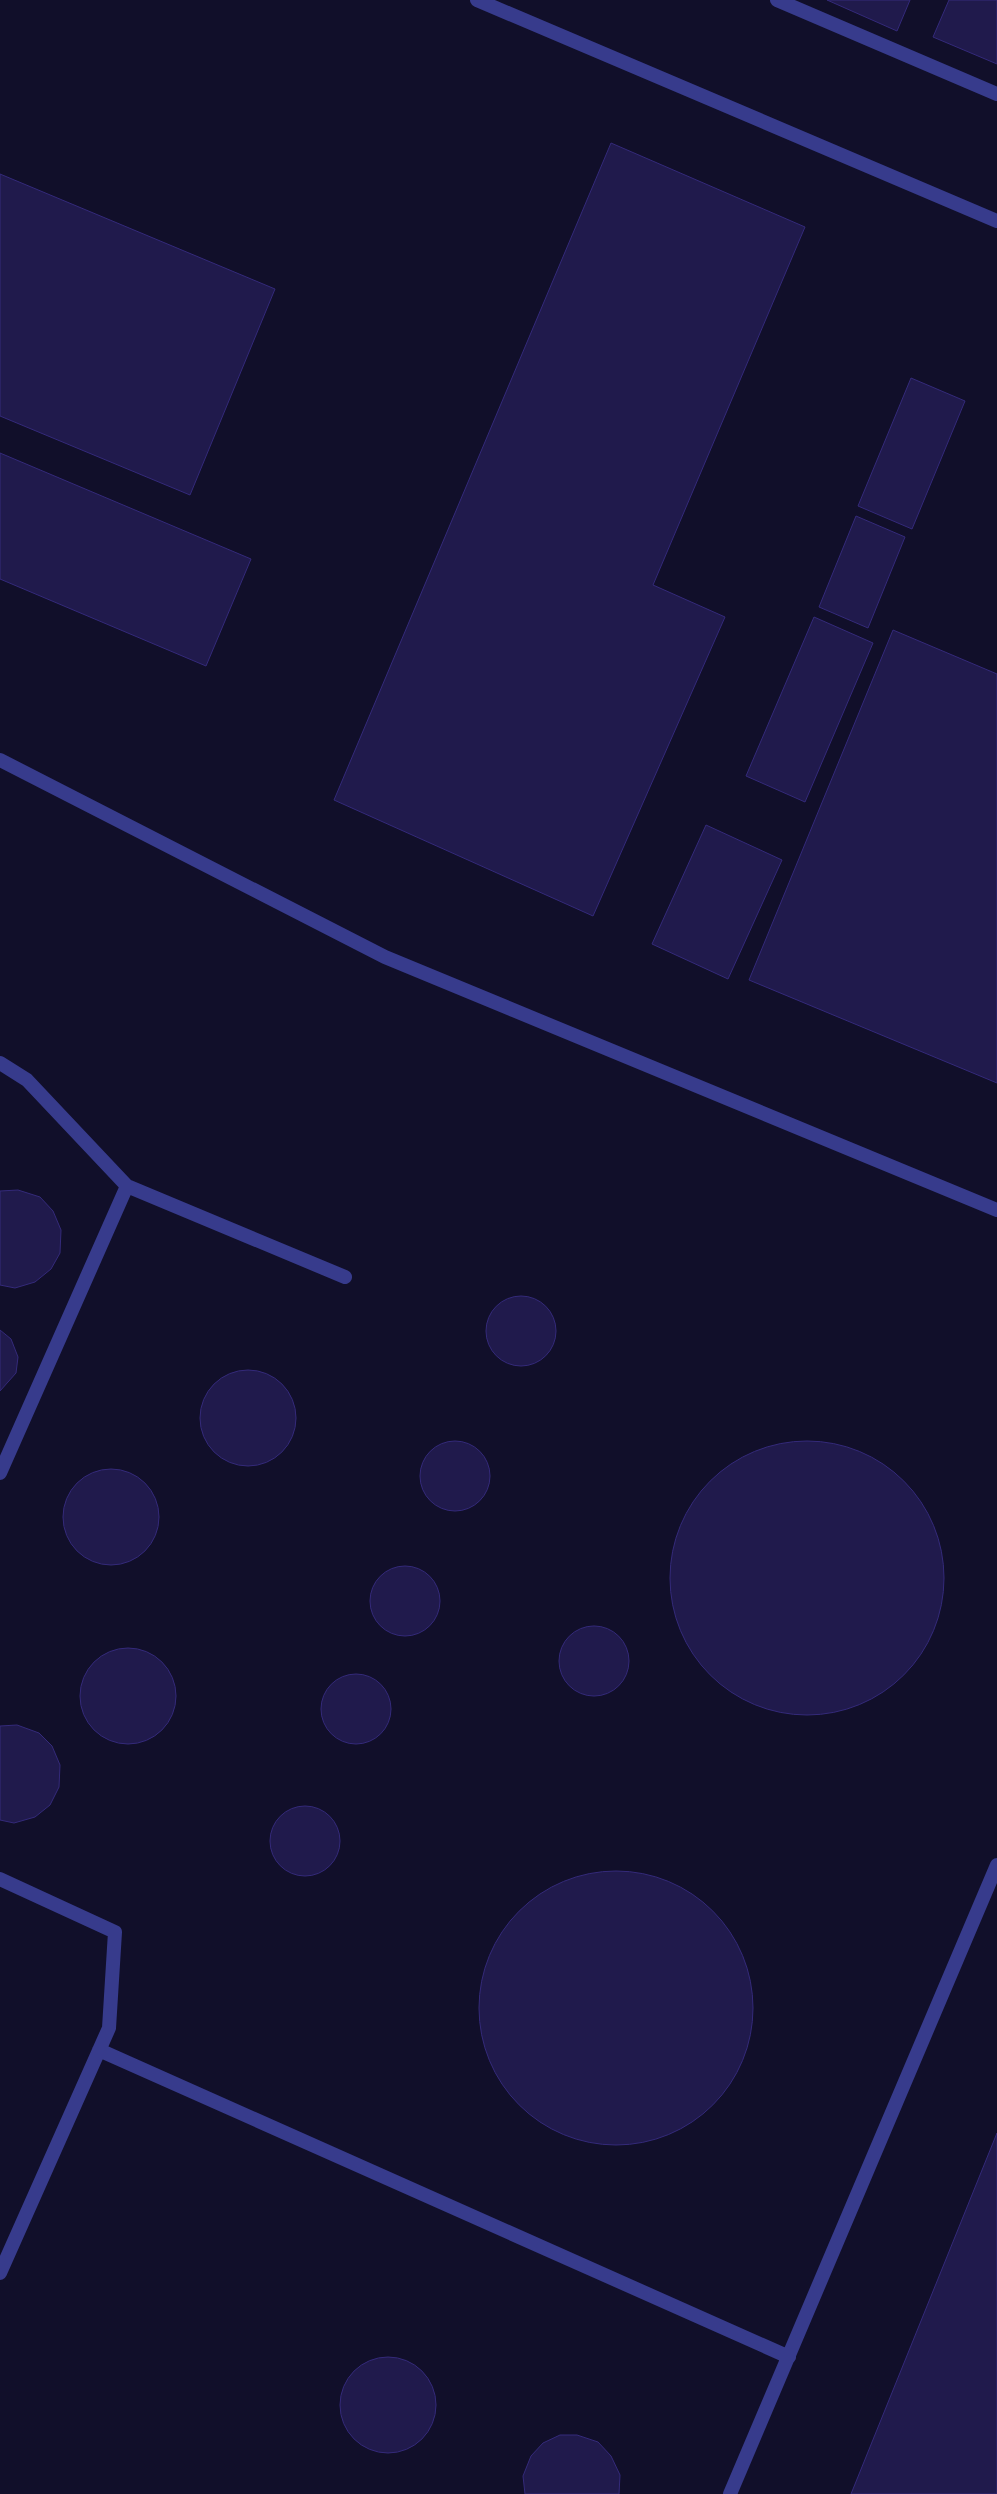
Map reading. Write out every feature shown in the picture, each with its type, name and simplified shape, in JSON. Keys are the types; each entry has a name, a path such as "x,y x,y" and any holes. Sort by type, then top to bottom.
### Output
{"lane":[{"path":"477,0 997,221"},
{"path":"778,0 997,94"},
{"path":"0,760 385,957 997,1210"},
{"path":"0,1063 27,1080 127,1186 345,1277"},
{"path":"0,1473 127,1186"},
{"path":"730,2494 997,1865"},
{"path":"0,1879 115,1932 109,2028 0,2273"},
{"path":"99,2050 789,2357"}],"building":[{"path":"827,0 910,0 897,31"},
{"path":"949,0 997,0 997,64 933,37"},
{"path":"611,143 805,227 653,585 725,617 593,916 334,800"},
{"path":"0,174 275,289 190,495 0,416"},
{"path":"911,378 965,401 912,529 858,506"},
{"path":"0,453 251,559 206,666 0,579"},
{"path":"856,516 905,537 868,628 819,607"},
{"path":"814,617 873,643 805,802 746,776"},
{"path":"893,630 997,674 997,1083 749,980"},
{"path":"706,825 782,860 728,979 652,944"},
{"path":"18,1190 40,1197 53,1211 61,1230 60,1253 51,1269 35,1282 15,1288 0,1285 0,1191"},
{"path":"521,1296 534,1299 546,1306 553,1318 556,1331 553,1344 546,1356 534,1363 521,1366 508,1363 496,1356 489,1344 486,1331 489,1318 496,1306 508,1299"},
{"path":"0,1330 11,1339 18,1357 16,1373 0,1391"},
{"path":"248,1370 266,1373 282,1384 293,1400 296,1418 293,1436 282,1452 266,1463 248,1466 230,1463 214,1452 203,1436 200,1418 203,1400 214,1384 230,1373"},
{"path":"455,1441 468,1444 480,1451 487,1463 490,1476 487,1489 480,1501 468,1508 455,1511 442,1508 430,1501 423,1489 420,1476 423,1463 430,1451 442,1444"},
{"path":"807,1441 834,1444 859,1451 883,1464 904,1481 921,1502 934,1526 941,1551 944,1578 941,1605 934,1630 921,1654 904,1675 883,1692 859,1705 834,1712 807,1715 780,1712 755,1705 731,1692 710,1675 693,1654 680,1630 673,1605 670,1578 673,1551 680,1526 693,1502 710,1481 731,1464 755,1451 780,1444"},
{"path":"111,1469 129,1472 145,1483 156,1499 159,1517 156,1535 145,1551 129,1562 111,1565 93,1562 77,1551 66,1535 63,1517 66,1499 77,1483 93,1472"},
{"path":"405,1566 418,1569 430,1576 437,1588 440,1601 437,1614 430,1626 418,1633 405,1636 392,1633 380,1626 373,1614 370,1601 373,1588 380,1576 392,1569"},
{"path":"594,1626 607,1629 619,1636 626,1648 629,1661 626,1674 619,1686 607,1693 594,1696 581,1693 569,1686 562,1674 559,1661 562,1648 569,1636 581,1629"},
{"path":"128,1648 146,1651 162,1662 173,1678 176,1696 173,1714 162,1730 146,1741 128,1744 110,1741 94,1730 83,1714 80,1696 83,1678 94,1662 110,1651"},
{"path":"356,1674 369,1677 381,1684 388,1696 391,1709 388,1722 381,1734 369,1741 356,1744 343,1741 331,1734 324,1722 321,1709 324,1696 331,1684 343,1677"},
{"path":"17,1725 39,1733 52,1746 60,1765 59,1787 50,1805 35,1817 14,1823 0,1820 0,1726"},
{"path":"305,1806 318,1809 330,1816 337,1828 340,1841 337,1854 330,1866 318,1873 305,1876 292,1873 280,1866 273,1854 270,1841 273,1828 280,1816 292,1809"},
{"path":"616,1871 643,1874 668,1881 692,1894 713,1911 730,1932 743,1956 750,1981 753,2008 750,2035 743,2060 730,2084 713,2105 692,2122 668,2135 643,2142 616,2145 589,2142 564,2135 540,2122 519,2105 502,2084 489,2060 482,2035 479,2008 482,1981 489,1956 502,1932 519,1911 540,1894 564,1881 589,1874"},
{"path":"997,2133 997,2494 851,2494"},
{"path":"388,2357 406,2360 422,2371 433,2387 436,2405 433,2423 422,2439 406,2450 388,2453 370,2450 354,2439 343,2423 340,2405 343,2387 354,2371 370,2360"},
{"path":"560,2435 577,2435 598,2442 611,2456 620,2475 619,2494 525,2494 523,2476 531,2456 543,2443"}]}
